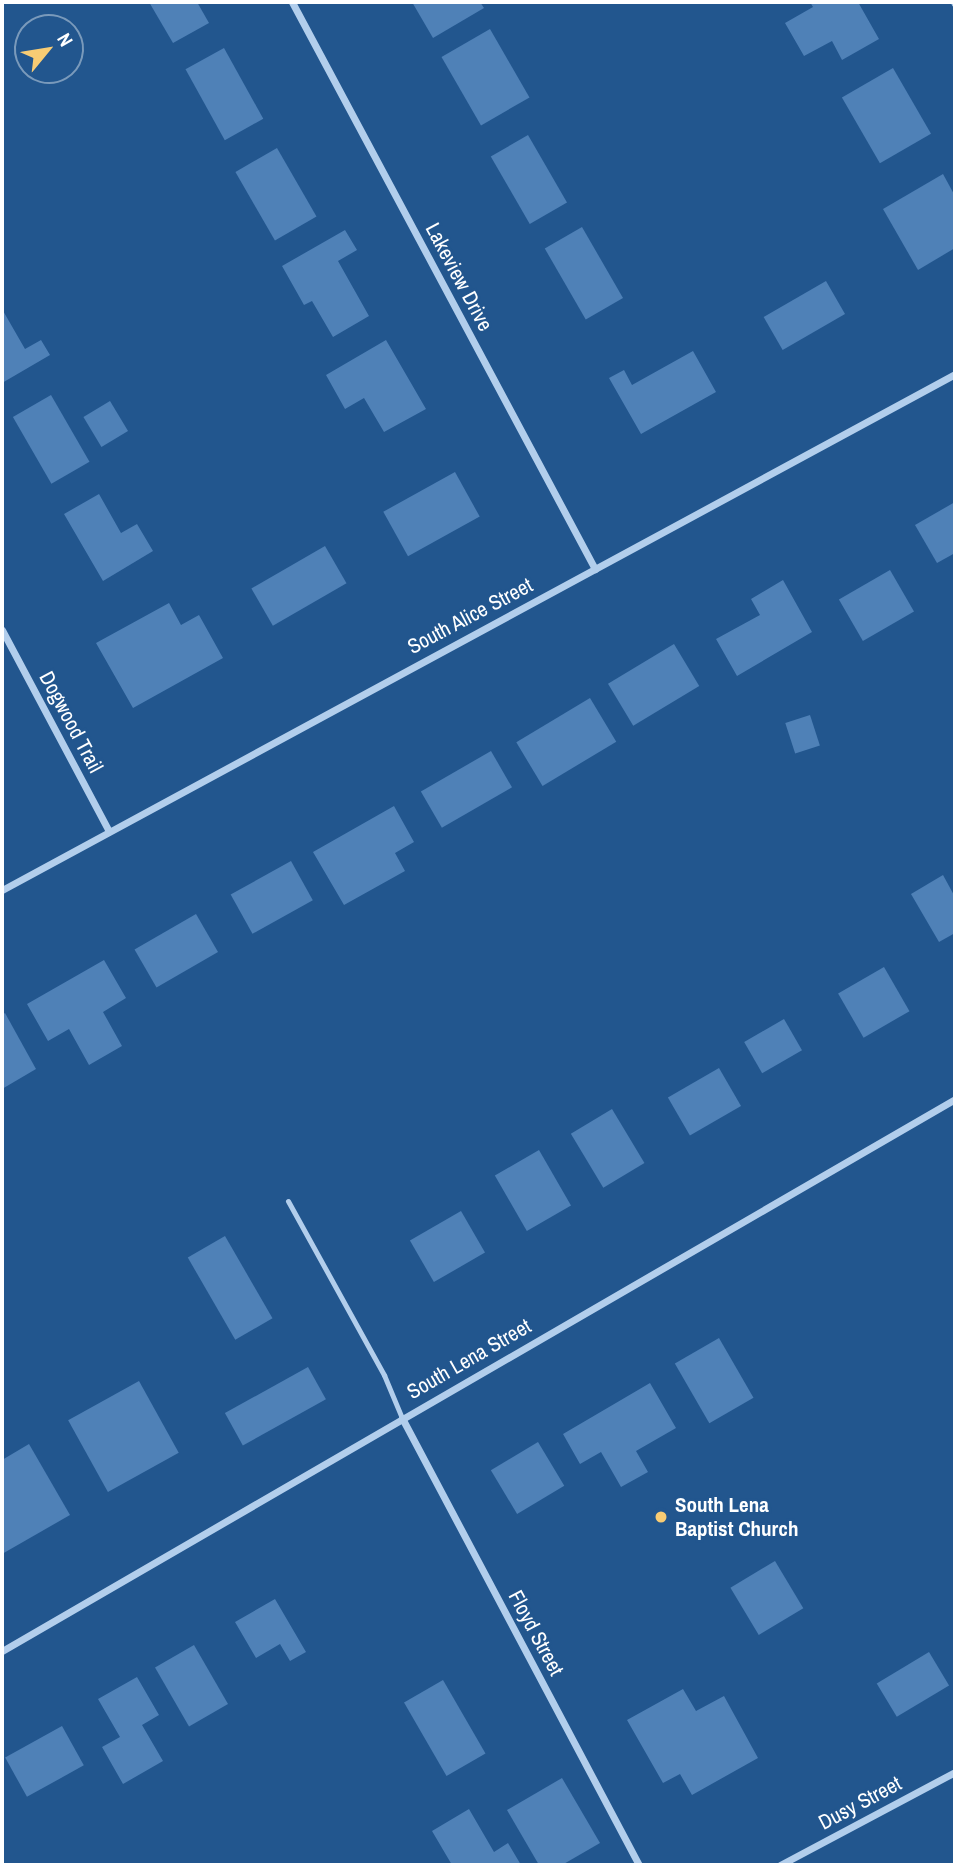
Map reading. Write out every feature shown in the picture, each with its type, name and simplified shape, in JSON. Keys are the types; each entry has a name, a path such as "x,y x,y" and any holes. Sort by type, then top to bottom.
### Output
{"street":[{"name":"Lakeview Drive","path":"292,2 595,569"},
{"name":"South Alice Street","path":"2,890 955,374"},
{"name":"Dogwood Trail","path":"2,631 109,831"},
{"name":"South Lena Street","path":"2,1651 955,1099"},
{"name":"Floyd Street","path":"402,1418 639,1865"},
{"name":"Dusy Street","path":"780,1865 955,1772"}],"lane":[{"path":"288,1200 384,1375 402,1418"}],"building":[{"path":"149,2 197,2 209,23 173,43"},
{"path":"412,2 480,2 484,8 433,38"},
{"path":"810,2 858,2 879,39 842,60 832,41 804,56 785,23 813,7"},
{"path":"490,29 530,97 481,125 442,57"},
{"path":"224,48 263,119 225,140 186,69"},
{"path":"893,68 931,134 880,163 842,98"},
{"path":"528,135 567,203 530,224 491,157"},
{"path":"277,148 316,216 275,240 235,172"},
{"path":"943,174 955,196 955,248 918,270 883,209"},
{"path":"582,227 623,298 586,320 545,248"},
{"path":"345,230 357,250 338,261 369,316 333,337 312,301 304,305 282,266"},
{"path":"826,281 845,314 783,350 764,317"},
{"path":"2,309 25,349 41,340 50,355 2,383"},
{"path":"386,340 426,409 384,432 364,398 345,409 326,375"},
{"path":"693,351 716,392 641,434 609,378 624,370 632,385"},
{"path":"51,395 90,462 51,484 13,417"},
{"path":"110,401 128,431 101,447 83,417"},
{"path":"455,472 480,517 408,556 383,512"},
{"path":"99,494 121,533 137,524 153,551 103,581 64,514"},
{"path":"955,502 955,553 937,563 915,525"},
{"path":"325,546 346,583 273,626 251,588"},
{"path":"890,570 914,612 863,641 839,600"},
{"path":"783,580 812,632 737,676 716,639 760,615 751,599"},
{"path":"169,603 181,625 199,615 223,658 133,708 96,643"},
{"path":"674,644 699,686 633,726 608,684"},
{"path":"590,698 616,742 543,786 516,742"},
{"path":"810,715 820,745 795,753 785,723"},
{"path":"491,751 512,787 442,828 421,792"},
{"path":"394,806 414,842 395,853 405,871 344,905 313,852"},
{"path":"291,861 313,900 252,934 231,894"},
{"path":"943,875 955,897 955,933 939,942 911,894"},
{"path":"196,914 218,952 157,988 135,950"},
{"path":"104,960 126,998 103,1012 122,1046 89,1065 69,1029 48,1041 27,1004"},
{"path":"884,967 909,1011 864,1038 838,994"},
{"path":"5,1013 36,1069 2,1089 2,1015"},
{"path":"784,1019 802,1050 762,1073 744,1042"},
{"path":"719,1068 741,1106 690,1136 668,1098"},
{"path":"612,1109 644,1163 603,1188 571,1134"},
{"path":"539,1150 571,1205 527,1231 495,1176"},
{"path":"461,1211 485,1253 434,1282 410,1240"},
{"path":"225,1236 272,1318 235,1340 188,1258"},
{"path":"719,1338 754,1398 709,1423 675,1364"},
{"path":"308,1367 326,1399 243,1445 225,1413"},
{"path":"139,1381 179,1453 108,1492 68,1420"},
{"path":"650,1383 676,1428 636,1451 648,1472 621,1487 601,1452 580,1464 563,1434"},
{"path":"538,1442 564,1486 517,1514 491,1470"},
{"path":"29,1444 70,1515 2,1554 2,1460"},
{"path":"775,1561 803,1608 759,1635 730,1588"},
{"path":"275,1599 306,1652 290,1661 280,1644 256,1658 235,1622"},
{"path":"194,1645 228,1704 189,1726 155,1668"},
{"path":"929,1652 949,1685 897,1717 877,1683"},
{"path":"137,1677 159,1715 142,1725 163,1761 123,1784 102,1747 120,1737 98,1699"},
{"path":"443,1680 486,1754 447,1776 404,1702"},
{"path":"683,1689 696,1711 724,1696 758,1758 692,1795 680,1774 663,1783 627,1720"},
{"path":"62,1726 84,1765 27,1797 5,1758"},
{"path":"562,1778 600,1843 562,1865 539,1865 507,1810"},
{"path":"469,1809 494,1852 508,1843 521,1865 452,1865 432,1831"}],"place":[{"name":"South Lena Baptist Church","path":"661,1517"}]}
